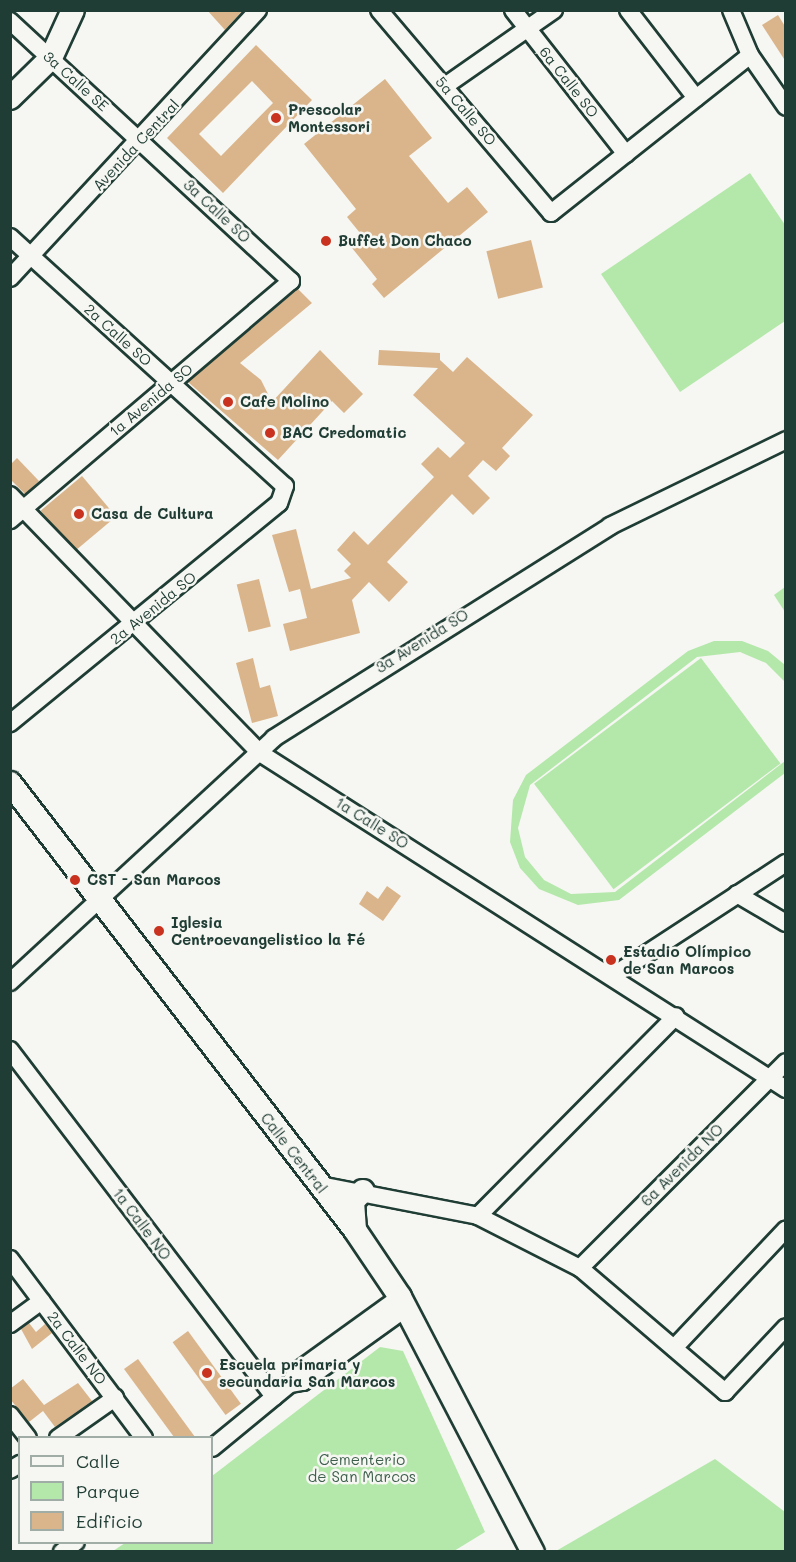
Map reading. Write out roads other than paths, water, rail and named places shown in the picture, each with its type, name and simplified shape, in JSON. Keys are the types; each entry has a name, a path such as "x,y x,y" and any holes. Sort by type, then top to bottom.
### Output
{"main road":[{"path":"10,98 51,58 74,10"},
{"name":"Calle Central","path":"10,783 355,1230 403,1303 533,1551"},
{"path":"355,1230 353,1201 363,1191"}],"street":[{"name":"Avenida Central","path":"10,278 142,140 258,10"},
{"name":"5a Calle SO","path":"379,10 551,213 626,154"},
{"name":"6a Calle SO","path":"513,10 626,154"},
{"path":"445,86 554,10"},
{"path":"628,10 696,98"},
{"path":"731,10 750,55 786,107"},
{"name":"3a Calle SE","path":"10,21 142,140"},
{"path":"626,154 750,55"},
{"name":"3a Calle SO","path":"142,140 291,281"},
{"name":"2a Calle SO","path":"10,237 285,486"},
{"name":"1a Avenida SO","path":"10,520 291,281"},
{"name":"3a Avenida SO","path":"10,982 101,902 260,753 395,657 610,526 786,440"},
{"name":"2a Avenida SO","path":"10,723 279,503 285,486"},
{"name":"1a Calle SO","path":"10,495 260,753 614,975 786,1089"},
{"path":"614,975 786,863"},
{"path":"737,894 786,923"},
{"path":"478,1216 676,1016"},
{"name":"1a Calle NO","path":"10,1050 274,1397"},
{"name":"6a Avenida NO","path":"580,1268 786,1062"},
{"path":"319,1185 363,1191 478,1216 580,1268 725,1392 786,1327"},
{"path":"674,1348 786,1229"},
{"name":"2a Calle NO","path":"10,1258 143,1436"},
{"path":"10,1324 42,1301"},
{"path":"213,1447 290,1384 296,1372 403,1303"},
{"path":"59,1436 114,1398"},
{"path":"10,1415 27,1436"}],"place":[{"name":"Prescolar Montessori","path":"276,118"},
{"name":"Buffet Don Chaco","path":"326,241"},
{"name":"Cafe Molino","path":"228,402"},
{"name":"BAC Credomatic","path":"270,433"},
{"name":"Casa de Cultura","path":"79,514"},
{"name":"CST - San Marcos","path":"75,880"},
{"name":"Iglesia Centroevangelistico la Fé","path":"159,931"},
{"name":"Estadio Olímpico de San Marcos","path":"611,960"},
{"name":"Escuela primaria y secundaria San Marcos","path":"207,1373"}],"park label":[{"name":"Cementerio de San Marcos","path":"362,1468"}]}
